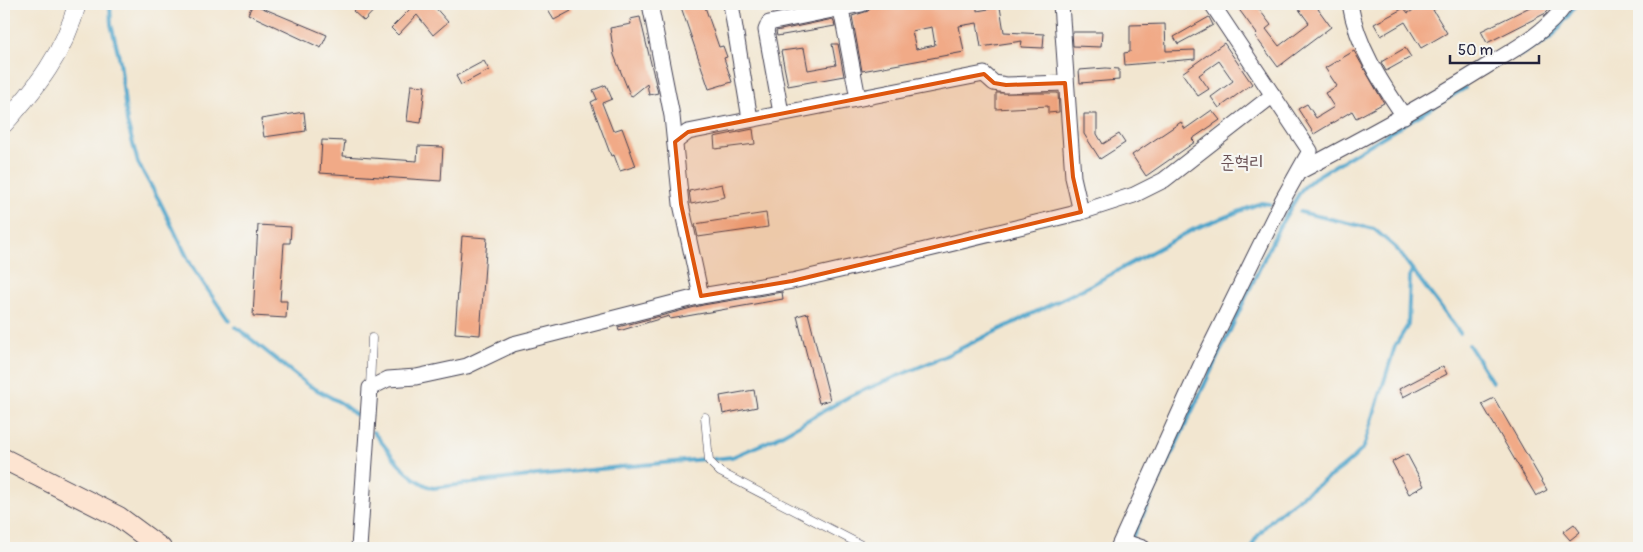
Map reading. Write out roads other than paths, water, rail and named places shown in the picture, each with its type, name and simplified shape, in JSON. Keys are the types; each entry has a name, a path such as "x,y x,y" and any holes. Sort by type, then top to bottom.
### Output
{"main road":[{"path":"4,458 119,517 161,548"}],"street":[{"path":"4,124 34,90 54,60 71,27 77,4"},
{"path":"650,4 675,142 681,204 701,296"},
{"path":"731,4 750,119"},
{"path":"781,113 766,30 769,23 841,6 862,4"},
{"path":"1061,4 1073,178 1081,212"},
{"path":"1143,548 1120,545 1201,365 1310,151 1212,4"},
{"path":"1350,4 1354,27 1363,48 1404,116"},
{"path":"1299,172 1404,116 1546,28 1566,4"},
{"path":"841,6 858,98"},
{"path":"675,142 688,132 984,74 994,83 1006,85 1065,83"},
{"path":"359,548 370,388 388,379 416,377 467,366 513,344 701,296 802,279 1081,212 1134,195 1164,180 1273,95"}],"lane":[{"path":"370,388 372,338"},
{"path":"705,417 709,460 720,472 867,548"}],"waterway":[{"path":"110,4 111,24 120,61 127,122 138,163 159,200 191,265 229,321"},
{"path":"1518,56 1551,38 1577,4"},
{"path":"1132,538 1279,227 1302,189 1314,178 1465,88"},
{"path":"714,459 732,457 774,439 850,396 943,357 1091,285 1194,229 1261,203 1270,204"},
{"path":"1300,212 1374,229 1396,248 1460,333"},
{"path":"1251,548 1259,534 1271,521 1337,472 1364,447 1395,346 1408,325 1410,276 1412,270"},
{"path":"236,327 308,385 341,403 362,420"},
{"path":"1469,345 1492,382"},
{"path":"373,432 407,472 423,484 433,488 537,475 705,459"}],"district":[{"name":"준혁리","path":"1242,162"}]}
